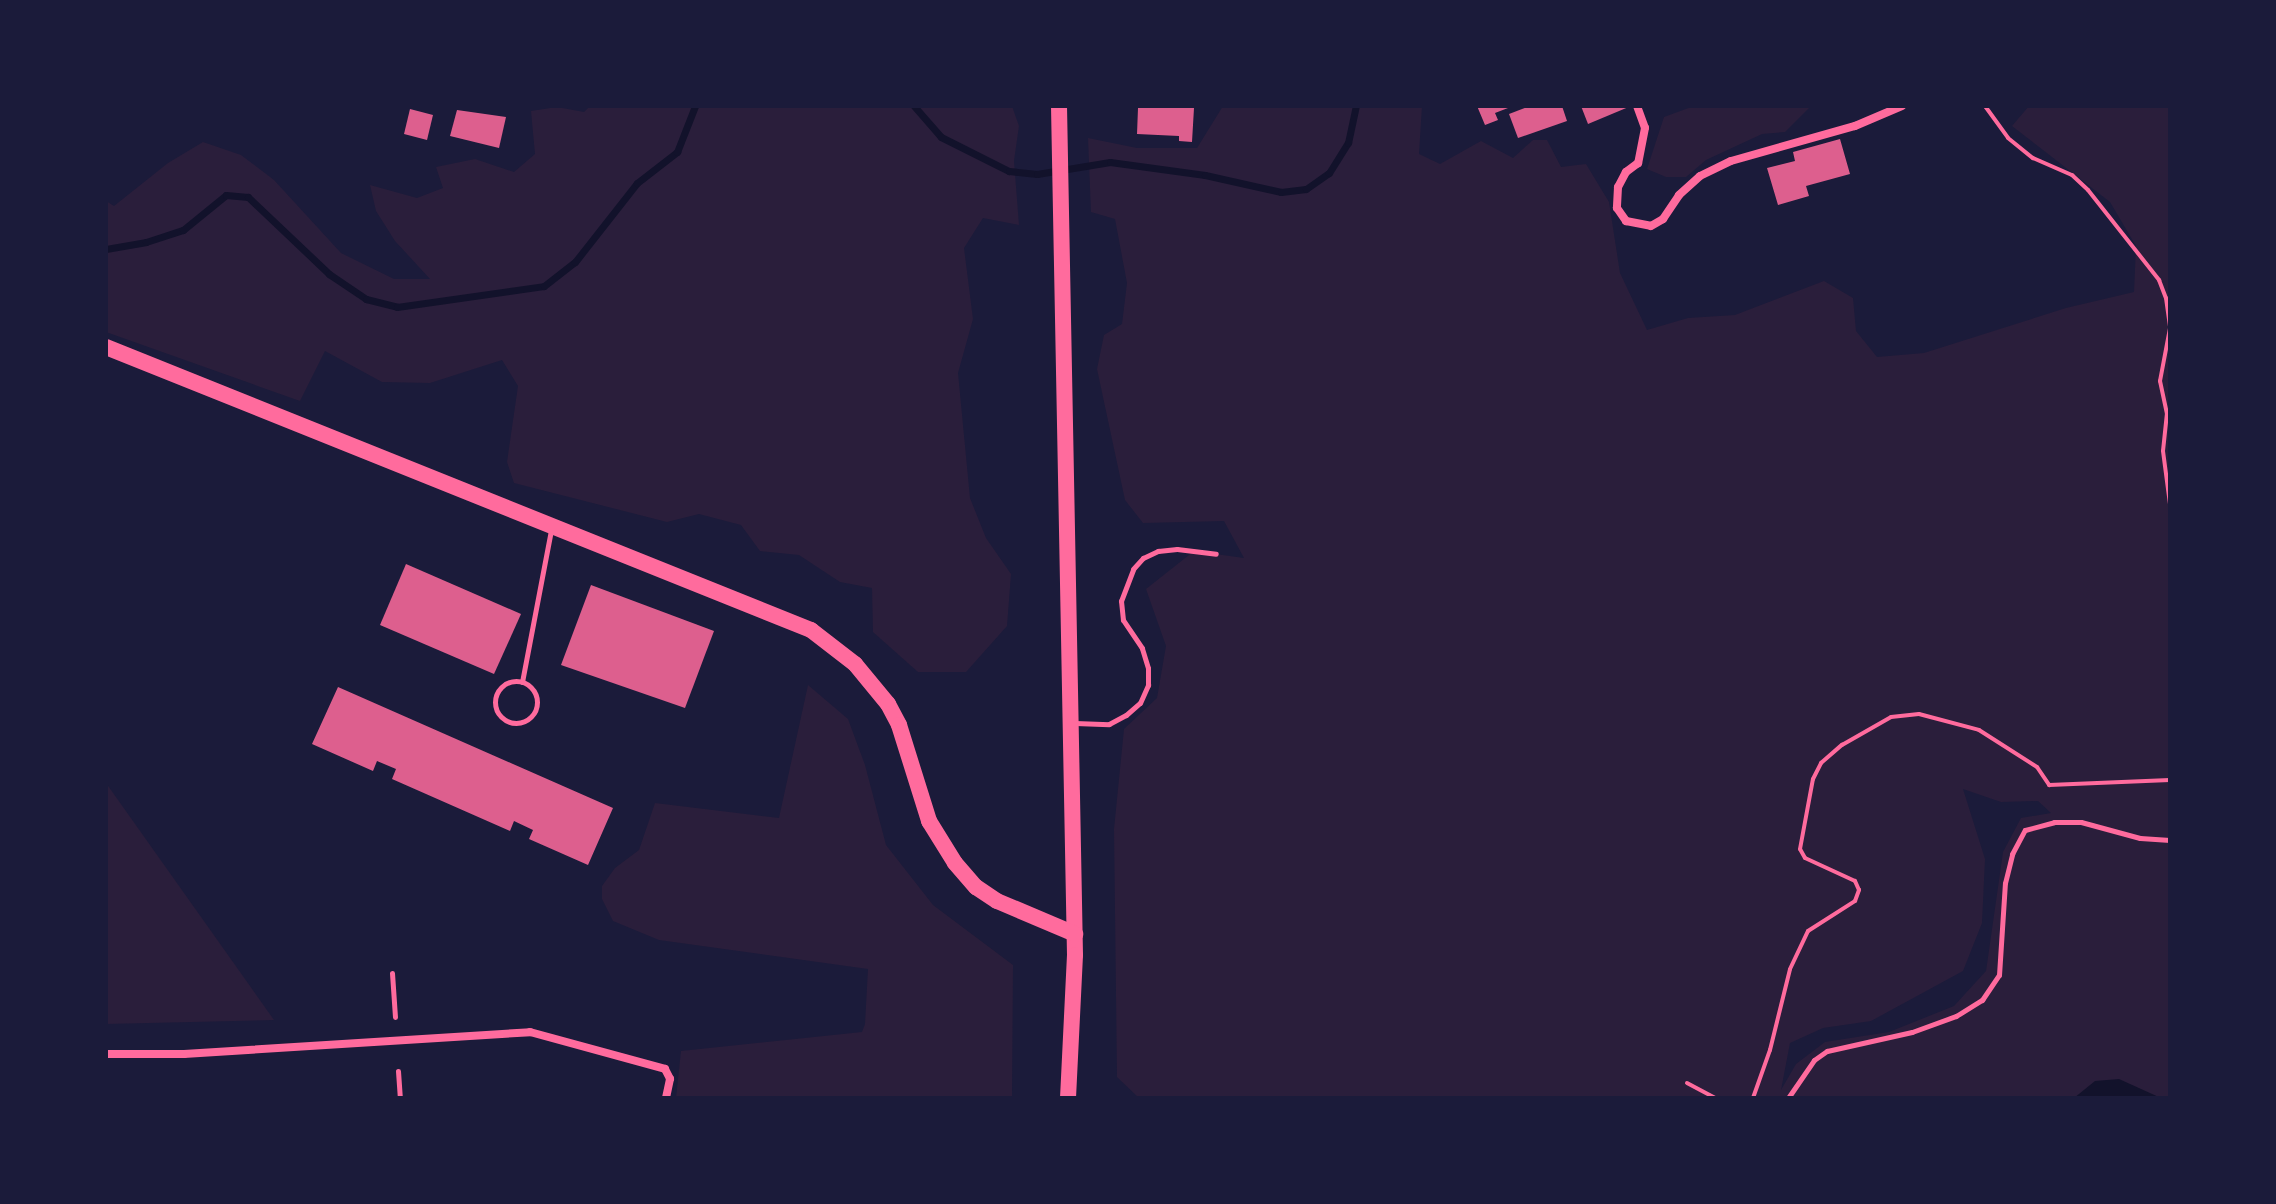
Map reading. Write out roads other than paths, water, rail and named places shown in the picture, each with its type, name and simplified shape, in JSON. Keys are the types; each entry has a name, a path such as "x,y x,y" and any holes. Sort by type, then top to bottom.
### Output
{"main road":[{"path":"1059,106 1075,934 1074,1023 1068,1098"},
{"path":"106,347 790,619 836,647 855,664 888,704 899,725 929,821 955,863 976,887 997,901 1075,934"}],"street":[{"path":"1637,106 1645,128 1638,163 1626,172 1618,187 1617,208 1626,221 1651,226 1663,219 1679,195 1700,176 1731,161 1855,126 1902,106"},
{"path":"106,1054 184,1054 530,1032 665,1069 670,1079 666,1098"}],"lane":[{"path":"522,682 552,525"},
{"path":"1072,723 1109,724 1118,720 1140,703 1148,685 1148,668 1142,648 1123,620 1123,592 1133,569 1143,558 1158,551 1177,549 1216,554"},
{"path":"522,682 533,690 536,709 522,722 508,722 496,706 498,692 508,683 522,682"},
{"path":"1788,1098 1814,1060 1827,1051 1912,1032 1956,1016 1982,1000 1999,975 2005,883 2012,854 2025,830 2054,822 2081,822 2140,838 2170,840"},
{"path":"392,973 395,1017"},
{"path":"398,1071 400,1098"}],"waterway":[{"path":"106,249 146,242 183,230 226,195 248,197 329,274 366,299 397,307 544,286 575,262 637,183 677,152 695,106"},
{"path":"914,106 941,137 1009,171 1037,174 1110,162 1205,175 1281,192 1306,189 1329,173 1348,143 1356,106"}]}
